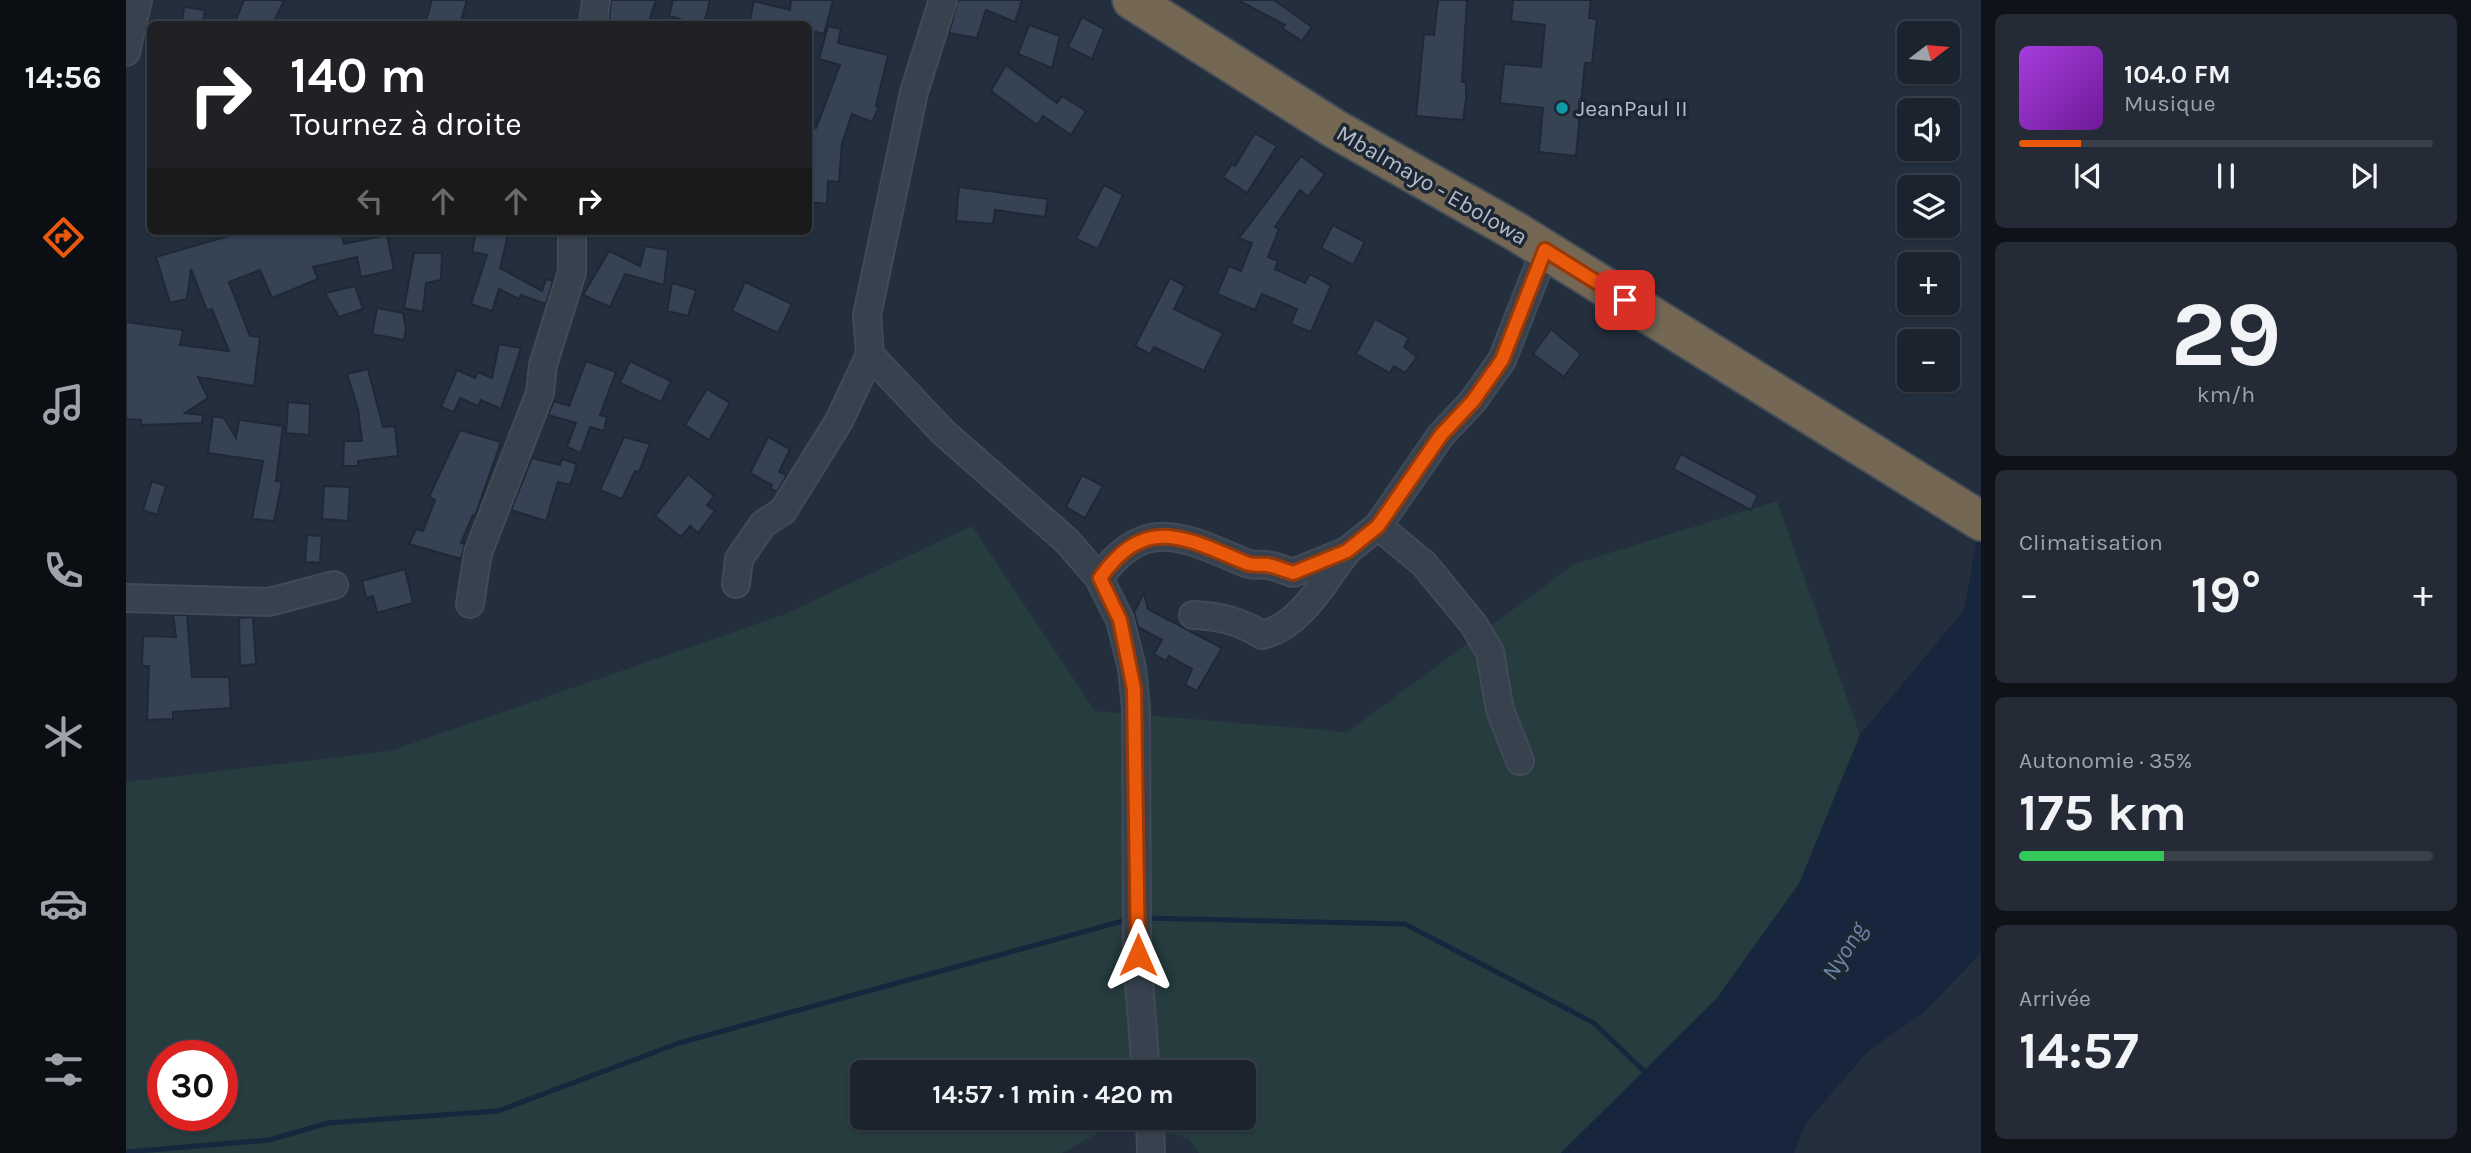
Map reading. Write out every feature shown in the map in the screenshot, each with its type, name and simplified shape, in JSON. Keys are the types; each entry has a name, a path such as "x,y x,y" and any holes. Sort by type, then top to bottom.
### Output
{"highway":[{"name":"Mbalmayo - Ebolowa","path":"1132,0 1335,129 1545,250 1981,521"}],"street":[{"path":"126,52 138,0"},
{"path":"593,21 596,0"},
{"path":"736,584 739,559 763,524 783,511 839,421 870,355 867,315 914,92 943,0"},
{"path":"470,604 478,553 540,393 543,365 572,272 572,235"},
{"path":"1193,615 1215,616 1244,624 1262,635 1279,632 1294,618 1347,551 1378,526 1441,435 1473,401 1502,360 1545,250"},
{"path":"870,355 944,433 1067,541 1100,578 1120,620 1132,668 1136,709 1138,955 1145,1060"},
{"path":"1378,526 1423,564 1479,634 1490,652 1500,710 1520,761"},
{"path":"1100,578 1115,556 1136,543 1162,535 1215,548 1249,565 1270,565 1293,573 1347,551"},
{"path":"126,598 269,602 334,585"},
{"path":"1150,1130 1151,1153"}],"green space":[{"path":"1777,501 1860,735 1799,884 1716,999 1561,1153 1199,1153 1188,1138 1153,1130 1256,1130 1256,1060 850,1060 850,1130 1104,1130 1062,1153 126,1153 126,782 390,751 783,615 972,526 1095,711 1348,732 1574,564"}],"water":[{"name":"Nyong","path":"1981,517 1981,953 1924,1012 1867,1052 1806,1123 1794,1153 1561,1153 1716,999 1799,884 1860,735 1964,610"}],"building":[{"path":"244,0 284,0 274,21 235,21"},
{"path":"432,0 467,0 461,21 426,21"},
{"path":"611,0 656,0 649,21 609,21"},
{"path":"673,0 710,0 705,21 686,21 669,16"},
{"path":"791,0 833,0 824,34 812,31 812,21 750,21 754,1 790,10"},
{"path":"958,0 1022,0 1015,22 986,10 977,38 949,33"},
{"path":"1238,0 1274,0 1312,27 1302,41 1282,28 1285,25"},
{"path":"1438,0 1467,0 1462,82 1466,82 1466,99 1463,120 1416,116 1424,34 1434,35"},
{"name":"JeanPaul II","path":"1513,0 1591,0 1589,18 1597,19 1592,63 1585,63 1576,156 1539,152 1543,108 1500,103 1504,64 1541,67 1545,25 1511,21"},
{"path":"184,7 205,10 203,21 182,21"},
{"path":"1082,17 1104,29 1092,59 1068,47"},
{"path":"1029,25 1060,36 1052,68 1018,54"},
{"path":"828,26 841,29 838,43 888,55 876,106 879,107 872,122 852,114 842,144 839,182 828,181 827,204 812,202 812,127 816,128 840,65 819,59"},
{"path":"1006,65 1057,103 1062,96 1086,111 1071,135 1043,116 1037,125 991,91"},
{"path":"1255,133 1277,146 1247,193 1223,177 1232,164 1235,166"},
{"path":"1301,156 1325,174 1308,197 1300,190 1275,227 1279,229 1268,257 1278,261 1275,269 1305,283 1310,274 1331,286 1311,332 1291,324 1297,309 1262,294 1255,310 1217,294 1229,266 1241,271 1252,243 1239,238"},
{"path":"1104,185 1123,195 1098,249 1076,239"},
{"path":"959,187 1048,199 1045,217 995,210 993,224 956,221"},
{"path":"1333,225 1365,242 1353,265 1321,248"},
{"path":"342,235 344,244 387,235 394,270 361,277 357,257 313,267 318,279 272,298 260,270 229,282 250,336 260,337 254,386 198,377 208,398 185,413 203,415 202,423 141,425 141,420 126,419 126,322 183,330 180,345 229,351 212,309 207,311 191,269 187,299 170,303 156,257 229,236"},
{"path":"475,235 508,235 500,268 542,291 546,279 553,281 546,304 521,295 519,299 499,289 492,311 471,304 487,255 472,252"},
{"path":"645,246 668,250 664,285 625,274 610,307 583,295 609,251 640,266"},
{"path":"414,253 442,253 441,280 426,283 423,312 404,308"},
{"path":"1170,278 1185,286 1174,309 1223,333 1204,371 1154,347 1150,354 1135,346"},
{"path":"745,282 792,304 778,333 732,311"},
{"path":"672,283 696,290 688,316 667,311"},
{"path":"355,286 363,309 339,317 325,293"},
{"path":"377,308 403,313 406,329 404,340 372,334"},
{"path":"1375,319 1409,338 1404,347 1417,357 1405,373 1394,366 1390,373 1356,354"},
{"path":"1551,329 1581,354 1564,377 1533,354"},
{"path":"499,344 521,348 501,409 481,400 478,406 460,398 454,412 441,407 457,370 475,378 478,372 492,378"},
{"path":"586,361 616,372 600,415 607,417 604,431 590,427 581,453 567,447 576,423 548,415 554,401 569,406"},
{"path":"630,361 671,381 661,402 620,383"},
{"path":"368,369 383,427 395,426 398,456 358,461 358,466 343,466 344,441 362,441 358,409 347,374"},
{"path":"707,389 730,403 709,440 685,425"},
{"path":"288,402 310,404 309,435 286,433"},
{"path":"213,416 224,418 236,438 239,420 283,426 276,481 282,482 274,521 252,519 263,461 208,453"},
{"path":"460,430 501,442 475,516 473,515 461,543 465,544 461,559 409,544 416,529 423,531 435,500 429,497"},
{"path":"624,437 650,444 639,472 635,471 622,499 600,490"},
{"path":"768,437 790,449 779,472 787,475 777,492 771,489 772,485 750,473"},
{"path":"1681,454 1758,495 1751,510 1673,469"},
{"path":"532,458 560,465 562,459 577,464 570,485 558,482 546,521 511,510"},
{"path":"688,474 714,496 707,505 715,511 698,533 690,526 681,537 655,516"},
{"path":"1082,475 1103,486 1085,518 1066,507"},
{"path":"152,481 166,486 157,515 143,510"},
{"path":"324,486 350,487 348,521 322,519"},
{"path":"307,535 322,536 320,563 305,562"},
{"path":"405,569 413,603 377,613 373,596 366,598 362,581"},
{"path":"1144,593 1148,609 1222,648 1197,691 1185,685 1192,669 1169,656 1166,661 1154,654 1162,640 1138,627 1134,612"},
{"path":"173,615 187,615 192,677 229,677 231,708 173,712 173,719 147,720 149,666 142,666 143,636 176,637"},
{"path":"253,617 256,664 240,666 239,618"}],"waterway":[{"path":"1143,918 1405,924 1594,1023 1648,1075"},
{"path":"126,1152 269,1140 328,1123 498,1111 679,1043 1130,919"}],"place":[{"name":"JeanPaul II","path":"1562,108"}],"route":[{"path":"1138,955 1136,709 1132,668 1120,620 1100,578 1115,556 1136,543 1162,535 1215,548 1249,565 1270,565 1293,573 1347,551 1378,526 1441,435 1473,401 1502,360 1545,250 1625,300"}]}
